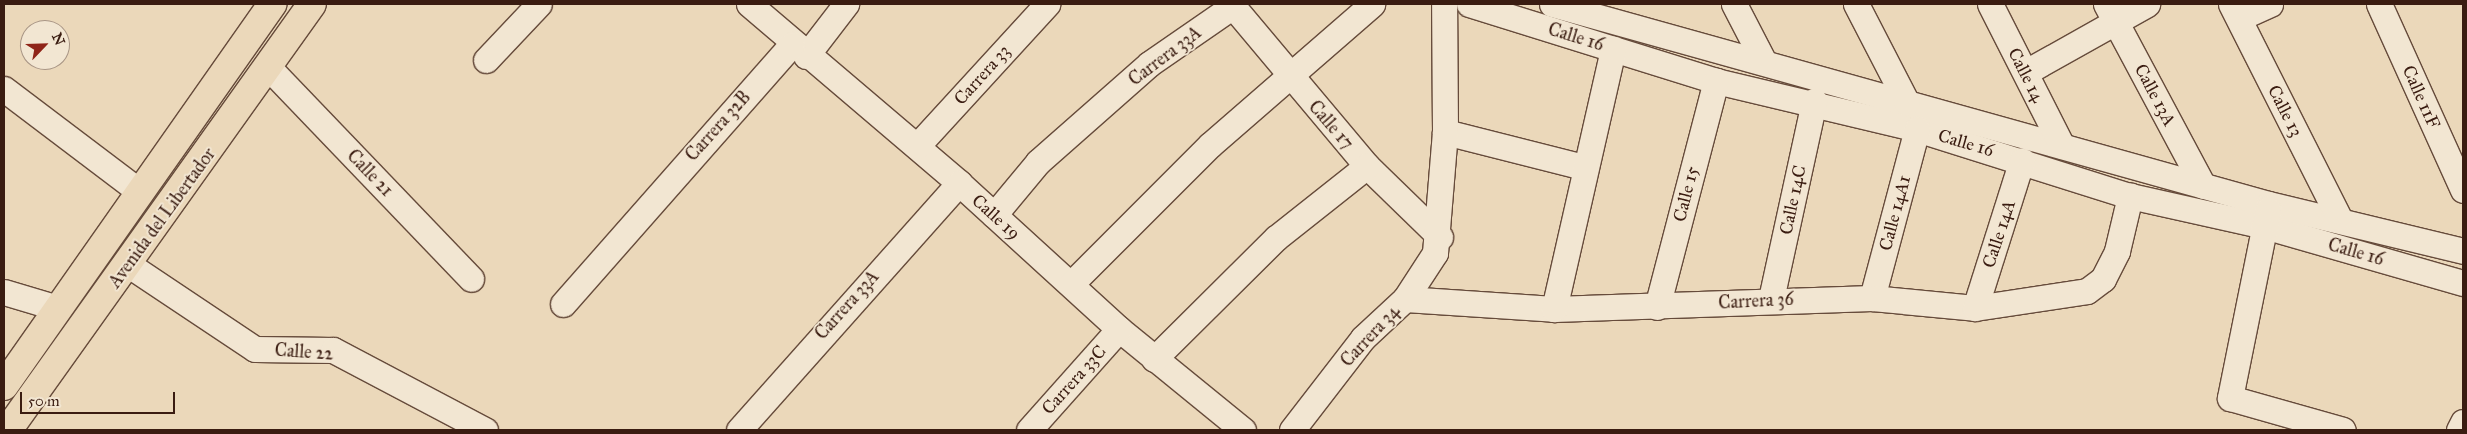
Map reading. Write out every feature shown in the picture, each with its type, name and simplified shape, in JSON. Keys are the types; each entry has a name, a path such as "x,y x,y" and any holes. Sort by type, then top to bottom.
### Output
{"main road":[{"name":"Avenida del Libertador","path":"8,430 129,265 269,68 312,4"},
{"name":"Avenida del Libertador","path":"4,386 140,192 263,7"}],"street":[{"path":"486,60 539,4"},
{"name":"Calle 19","path":"749,4 799,50 917,146 1154,359 1243,430"},
{"name":"Carrera 32B","path":"563,304 644,207 846,4"},
{"name":"Carrera 33","path":"917,146 1047,4"},
{"path":"1071,284 1210,145 1372,4"},
{"path":"1440,237 1445,132 1444,4"},
{"name":"Calle 16","path":"1469,4 1716,80 1814,101 1917,129 2022,160 2130,196 2266,215 2339,218 2463,251"},
{"name":"Calle 16","path":"1552,4 1763,60 1907,103 2203,186 2266,215 2463,283"},
{"path":"1734,4 1763,60"},
{"path":"1856,4 1907,103"},
{"name":"Calle 14","path":"1990,4 2062,146"},
{"path":"2026,72 2110,12 2147,4"},
{"path":"2235,11 2270,4"},
{"name":"Calle 11F","path":"2379,4 2463,190"},
{"name":"Calle 17","path":"1232,5 1288,76 1367,166 1440,237"},
{"name":"Carrera 33A","path":"994,215 1038,162 1149,64 1232,5"},
{"name":"Calle 13","path":"2235,11 2339,218"},
{"name":"Calle 13A","path":"2110,12 2203,186"},
{"path":"1554,309 1583,167 1613,49"},
{"name":"Calle 21","path":"269,68 472,278"},
{"name":"Calle 15","path":"1657,307 1716,80"},
{"path":"4,89 140,192"},
{"name":"Calle 14C","path":"1771,299 1814,101"},
{"name":"Calle 14A1","path":"1872,298 1917,129"},
{"path":"1445,132 1583,167"},
{"name":"Calle 14A","path":"1975,308 2022,160"},
{"path":"1154,359 1276,238 1367,166"},
{"name":"Carrera 33A","path":"739,430 959,183"},
{"name":"Carrera 36","path":"1405,299 1554,309 1657,307 1771,299 1872,298 1975,308 2087,291 2103,279 2117,251 2130,196"},
{"path":"2266,215 2230,398 2343,430"},
{"name":"Carrera 34","path":"1292,430 1363,338 1405,299 1436,253 1440,237"},
{"name":"Calle 22","path":"129,265 255,349 333,350 485,430"},
{"path":"4,292 58,308"},
{"name":"Carrera 33C","path":"1029,430 1120,329"},
{"path":"2459,430 2463,422"}]}
